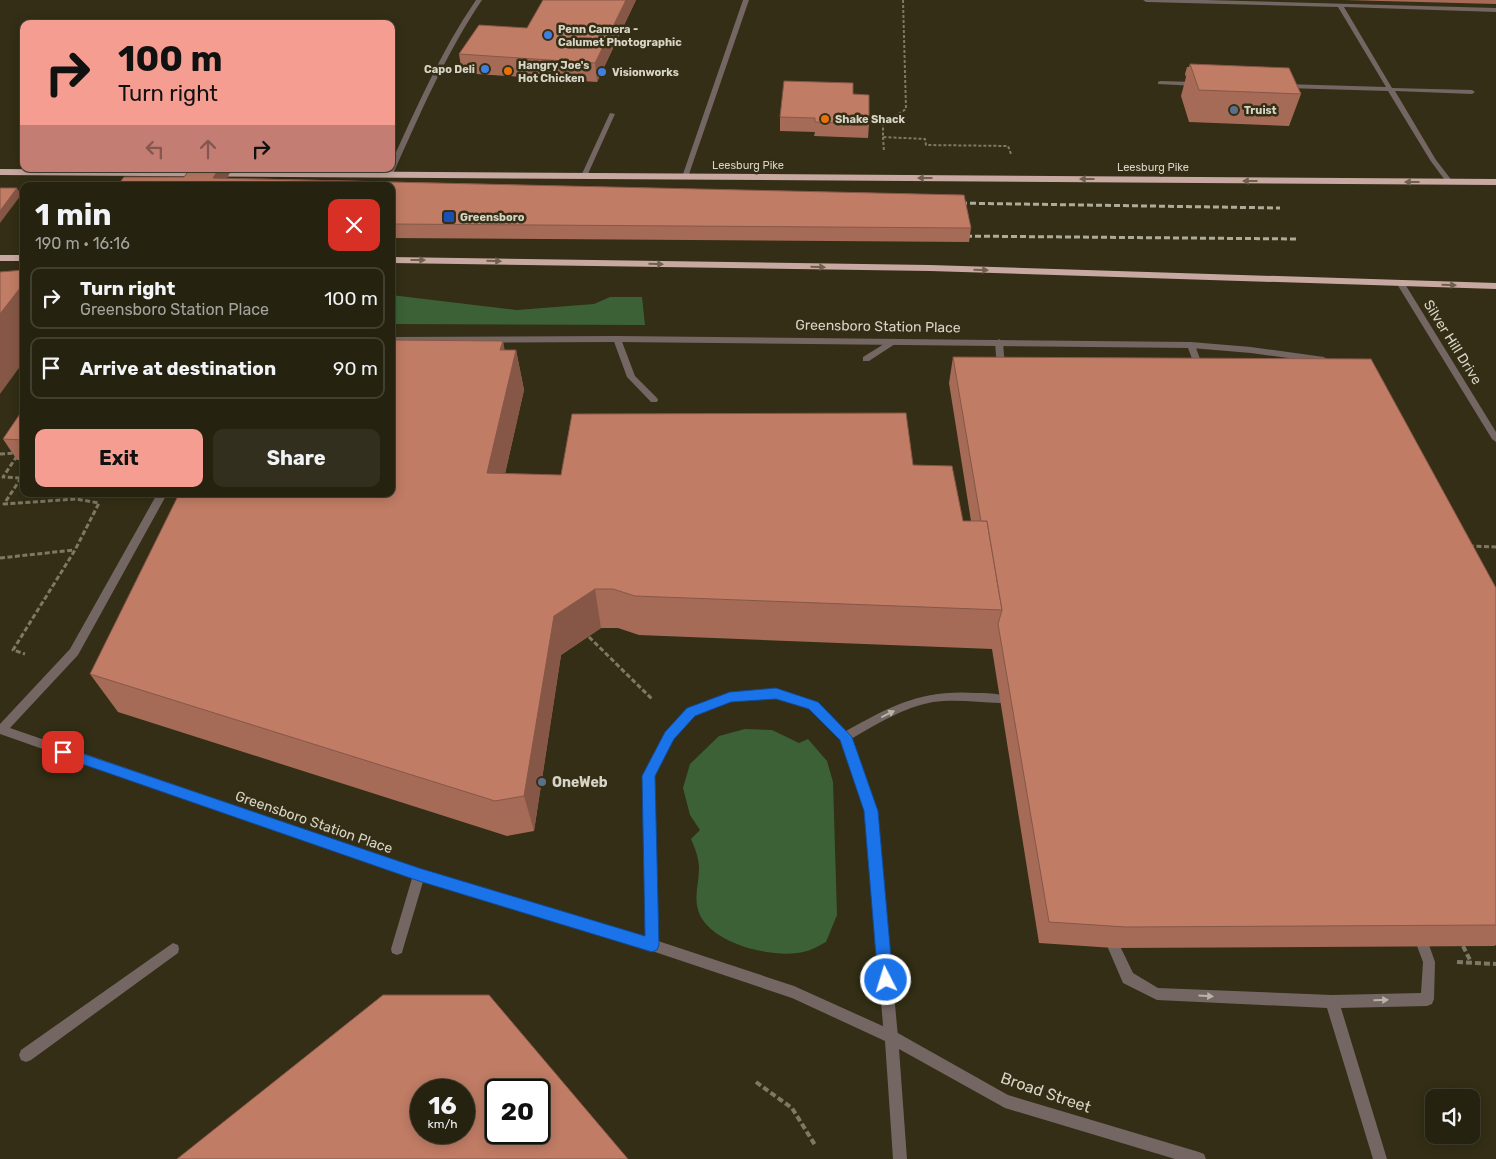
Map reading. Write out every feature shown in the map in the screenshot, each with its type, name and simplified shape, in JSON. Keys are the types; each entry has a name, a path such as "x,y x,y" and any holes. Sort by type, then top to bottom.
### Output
{"highway":[{"name":"Leesburg Pike","path":"0,172 1496,182"},
{"path":"0,258 20,258"},
{"path":"395,260 930,268 1496,286"}],"street":[{"path":"395,162 446,50 479,0"},
{"path":"685,177 746,0"},
{"path":"1146,0 1496,10"},
{"path":"1340,6 1390,90 1449,182"},
{"path":"1160,83 1208,84"},
{"path":"1274,86 1472,92"},
{"path":"584,176 612,114"},
{"name":"Silver Hill Drive","path":"1401,284 1496,439"},
{"path":"617,339 631,377 654,400"},
{"name":"Greensboro Station Place","path":"395,340 617,339 999,342 1191,346 1251,350 1330,361"},
{"path":"866,359 892,342"},
{"path":"999,342 1002,375"},
{"path":"1191,346 1202,376"},
{"name":"Greensboro Station Place","path":"160,497 74,652 0,730 419,874 652,945 794,992 890,1037"},
{"path":"652,945 649,776 669,735 691,712 730,697 776,694 813,706 845,737 871,811 900,1159"},
{"path":"845,737 888,713 923,700 962,696 1000,699"},
{"path":"397,949 419,874"},
{"path":"1114,948 1128,978 1157,994 1332,1002 1427,999 1429,962 1423,946"},
{"path":"26,1055 173,949"},
{"path":"1332,1002 1380,1159"},
{"name":"Broad Street","path":"890,1037 1005,1101 1199,1159"}],"path":[{"path":"884,154 883,124 906,109 902,0"},
{"path":"883,137 925,139 926,145 1008,146 1011,155"},
{"path":"20,451 3,477 20,477"},
{"path":"0,454 18,454"},
{"path":"20,480 4,504 76,499 99,503 75,550 12,650 25,654"},
{"path":"1462,546 1496,547"},
{"path":"0,558 75,550"},
{"path":"589,637 652,698"},
{"path":"1462,946 1471,962"},
{"path":"1429,962 1496,964"},
{"path":"756,1082 792,1108 815,1145"}],"green space":[{"path":"395,295 517,310 594,304 610,297 642,297 645,325 395,324"},
{"path":"745,729 772,730 799,743 808,739 827,761 833,782 837,915 826,942 805,952 771,953 740,945 714,931 704,921 698,910 699,864 691,839 700,830 690,815 683,788 690,764 719,736"}],"building":[{"path":"543,0 626,0 595,63 459,54 479,25 527,28"},
{"path":"1190,64 1289,68 1301,94 1199,90"},
{"name":"Shake Shack","path":"784,81 853,83 853,94 869,95 869,124 815,122 815,118 780,117"},
{"path":"188,172 217,172 213,178 390,182 120,182 124,177 184,177"},
{"path":"395,182 964,195 971,228 395,224"},
{"path":"0,188 17,188 0,211"},
{"path":"20,270 20,288 0,314 0,272"},
{"path":"395,340 503,341 500,350 516,350 487,473 561,475 572,414 906,413 913,465 952,466 963,521 987,521 1002,610 635,596 613,589 595,589 554,616 524,796 495,801 90,674 178,497 395,497"},
{"path":"953,357 1371,359 1496,588 1496,925 1126,927 1049,922 998,624 1002,610 987,521 981,521"},
{"path":"20,414 20,440 3,439"},
{"path":"383,995 489,995 628,1159 177,1159"}],"railway":[{"path":"952,203 1280,208"},
{"path":"957,236 1298,239"}],"place":[{"name":"Penn Camera - Calumet Photographic","path":"548,35"},
{"name":"Capo Deli","path":"485,69"},
{"name":"Hangry Joe's Hot Chicken","path":"508,71"},
{"name":"Visionworks","path":"602,72"},
{"name":"Truist","path":"1234,110"},
{"name":"Shake Shack","path":"825,119"},
{"name":"Greensboro","path":"449,217"},
{"name":"OneWeb","path":"542,782"}],"route":[{"path":"63,752 419,874 652,945 649,776 669,735 691,712 730,697 776,694 813,706 845,737 871,811 886,980"}]}
